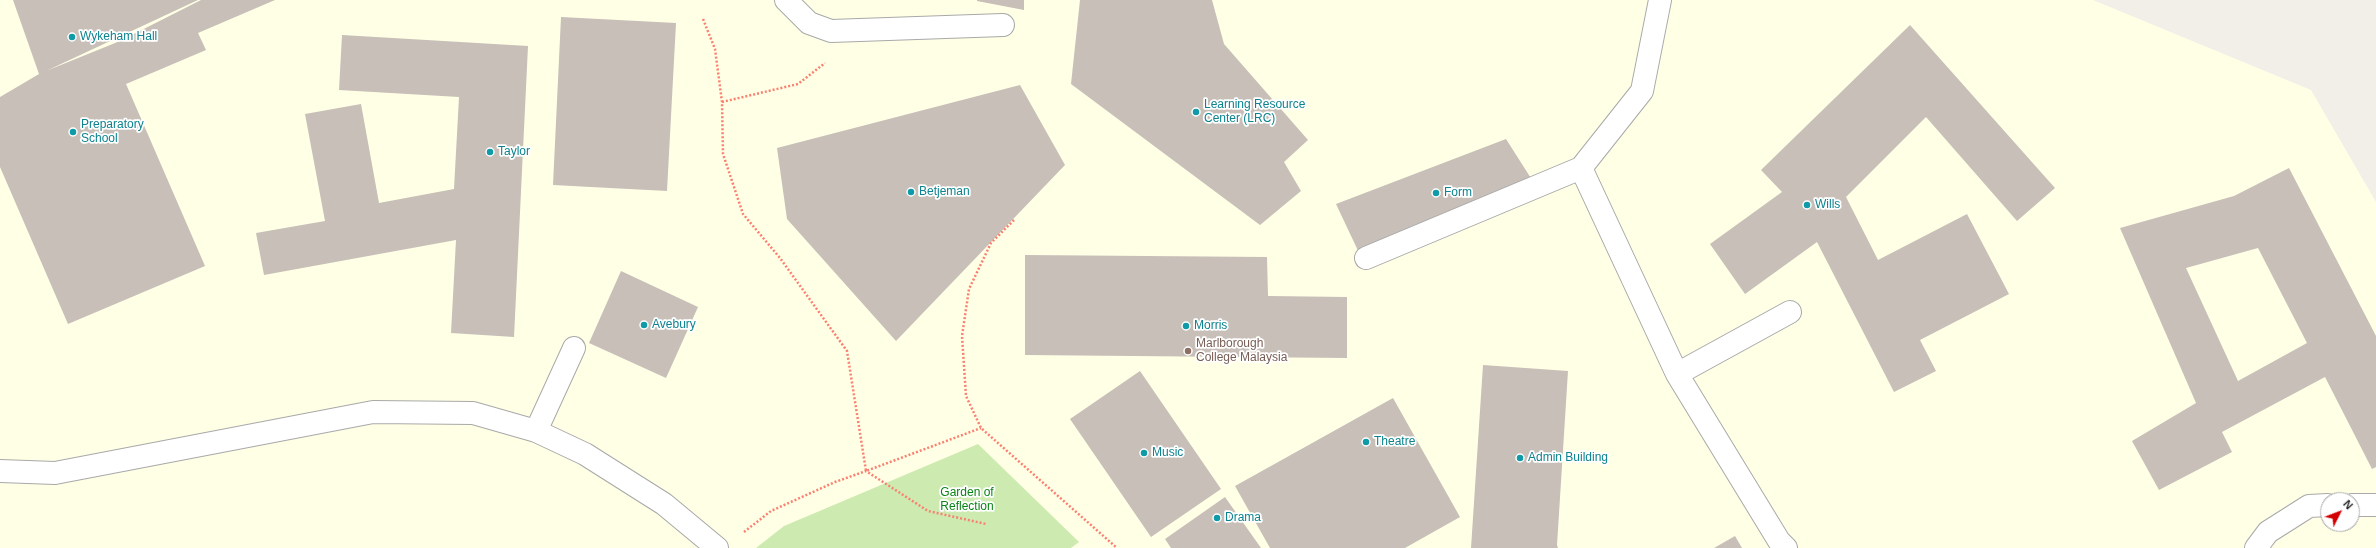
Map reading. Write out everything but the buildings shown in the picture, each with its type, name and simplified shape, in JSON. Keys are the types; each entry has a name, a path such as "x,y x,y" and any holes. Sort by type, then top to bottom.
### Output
{"lane":[{"path":"786,0 808,23 831,31 1003,25"},
{"path":"1366,258 1581,168 1642,91 1660,0"},
{"path":"1581,168 1677,374 1778,541 1786,548"},
{"path":"1677,374 1790,312"},
{"path":"536,431 574,348"},
{"path":"0,471 55,473 373,412 473,413 536,431 585,454 657,500 717,548"},
{"path":"2256,548 2268,532 2309,506 2320,505"},
{"path":"2360,505 2376,505"}],"path":[{"path":"703,19 715,49 722,102 723,154 743,214 780,258 847,351 866,471 928,511 986,524"},
{"path":"722,102 798,84 825,65 831,31"},
{"path":"1014,220 991,243 969,289 962,336 966,396 981,428 1117,548"},
{"path":"741,534 771,511 866,471 981,428"}],"shaded area":[{"name":"Marlborough College Malaysia","path":"0,0 2093,0 2311,90 2376,202 2376,548 0,548"}],"green space":[{"name":"Garden of Reflection","path":"978,444 1079,542 1071,548 756,548 784,526"}],"place":[{"name":"Wykeham Hall","path":"72,37"},
{"name":"Learning Resource Center (LRC)","path":"1196,112"},
{"name":"Preparatory School","path":"73,132"},
{"name":"Taylor","path":"490,152"},
{"name":"Betjeman","path":"911,192"},
{"name":"Form","path":"1436,193"},
{"name":"Wills","path":"1807,205"},
{"name":"Avebury","path":"644,325"},
{"name":"Morris","path":"1186,326"},
{"name":"Marlborough College Malaysia","path":"1188,351"},
{"name":"Theatre","path":"1366,442"},
{"name":"Music","path":"1144,453"},
{"name":"Admin Building","path":"1520,458"},
{"name":"Drama","path":"1217,518"}]}
